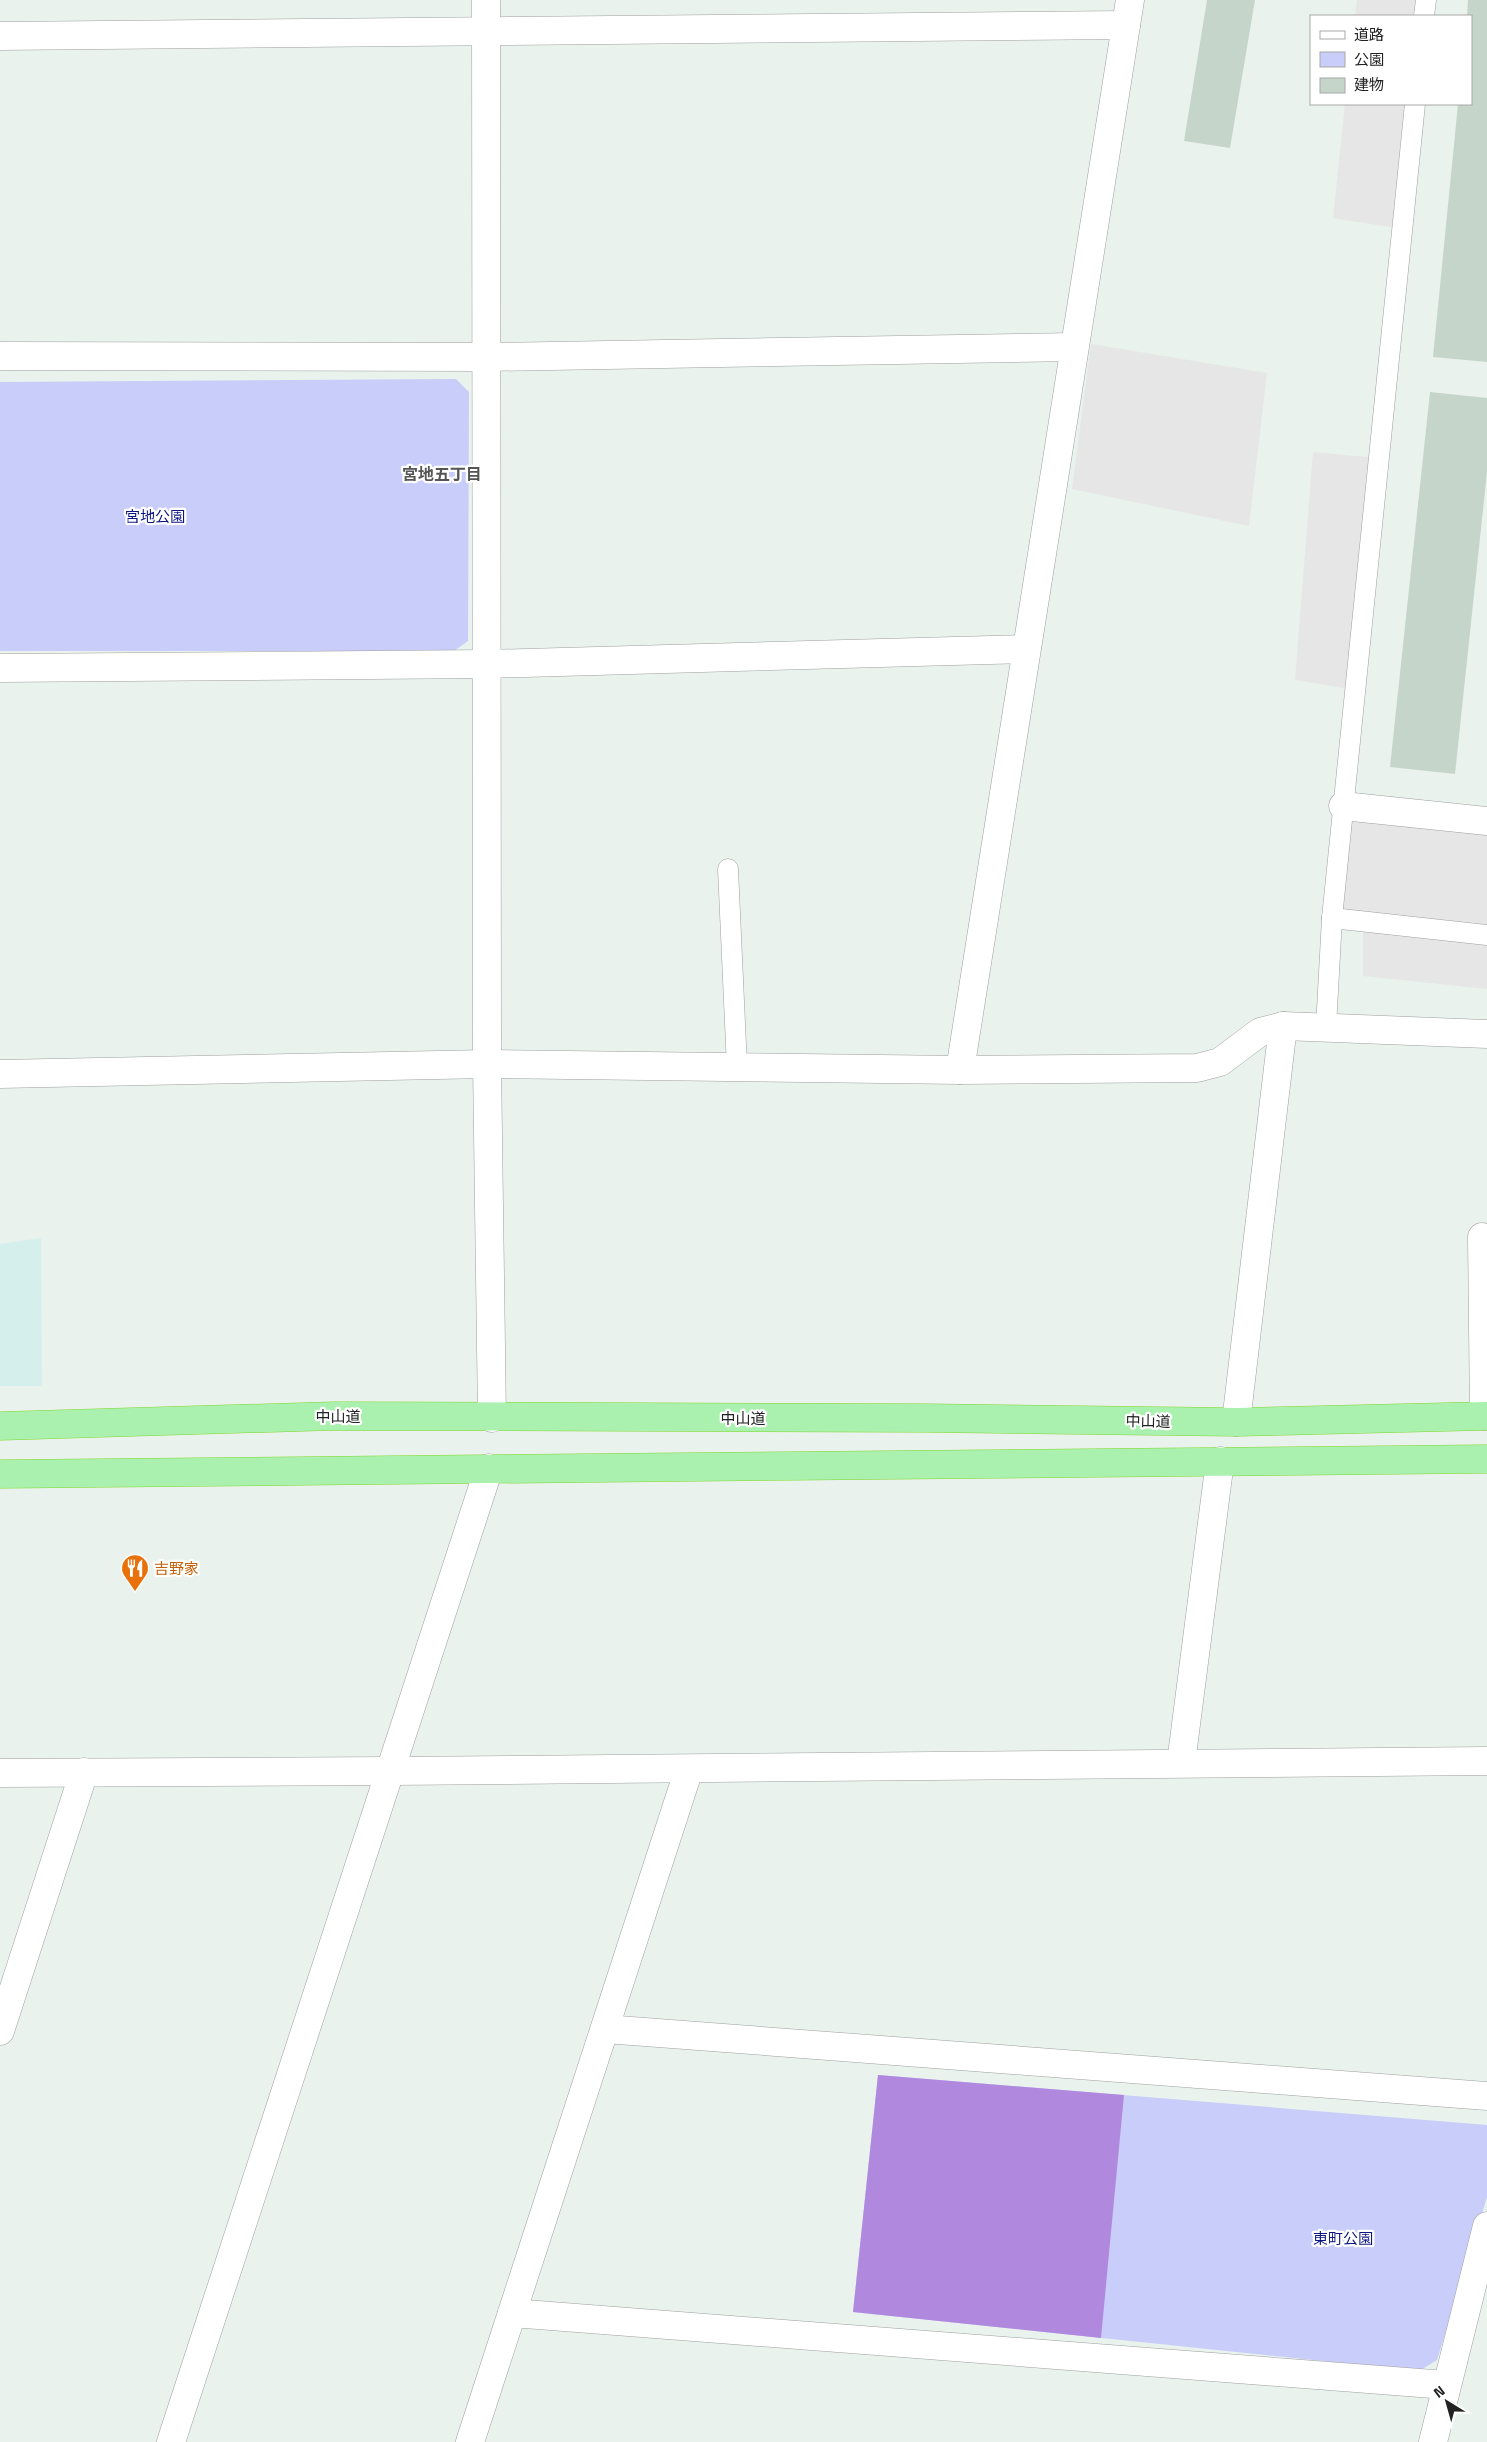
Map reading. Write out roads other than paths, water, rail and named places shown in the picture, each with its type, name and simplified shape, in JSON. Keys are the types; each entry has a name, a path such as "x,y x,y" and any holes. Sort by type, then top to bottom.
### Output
{"highway":[{"name":"中山道","path":"0,1426 335,1416 925,1418 1236,1422 1486,1416"},
{"path":"0,1474 1487,1459"}],"street":[{"path":"486,0 487,1064 492,1418"},
{"path":"0,36 486,30 1128,13 960,1070"},
{"path":"0,356 487,357 1074,347"},
{"path":"0,668 487,664 1026,649"},
{"path":"1343,806 1487,821"},
{"path":"1236,1422 1283,1026"},
{"path":"0,1074 487,1064 960,1070 1197,1068 1220,1062 1260,1032 1283,1026 1487,1034"},
{"path":"1482,1238 1486,1416"},
{"path":"1181,1763 1220,1461"},
{"path":"171,2442 392,1772 489,1468"},
{"path":"0,1773 392,1772 1487,1761"},
{"path":"470,2442 689,1769"},
{"path":"0,2031 84,1772"},
{"path":"605,2029 1487,2096"},
{"path":"1433,2442 1487,2226"},
{"path":"512,2313 1446,2385"}],"lane":[{"path":"1424,15 1426,0"},
{"path":"1326,1028 1332,918 1415,105"},
{"path":"728,870 737,1067"},
{"path":"1332,918 1487,934"}],"place":[{"name":"吉野家","path":"135,1592"}],"district":[{"name":"宮地五丁目","path":"442,474"}],"park label":[{"name":"宮地公園","path":"155,516"},
{"name":"東町公園","path":"1343,2238"}]}
